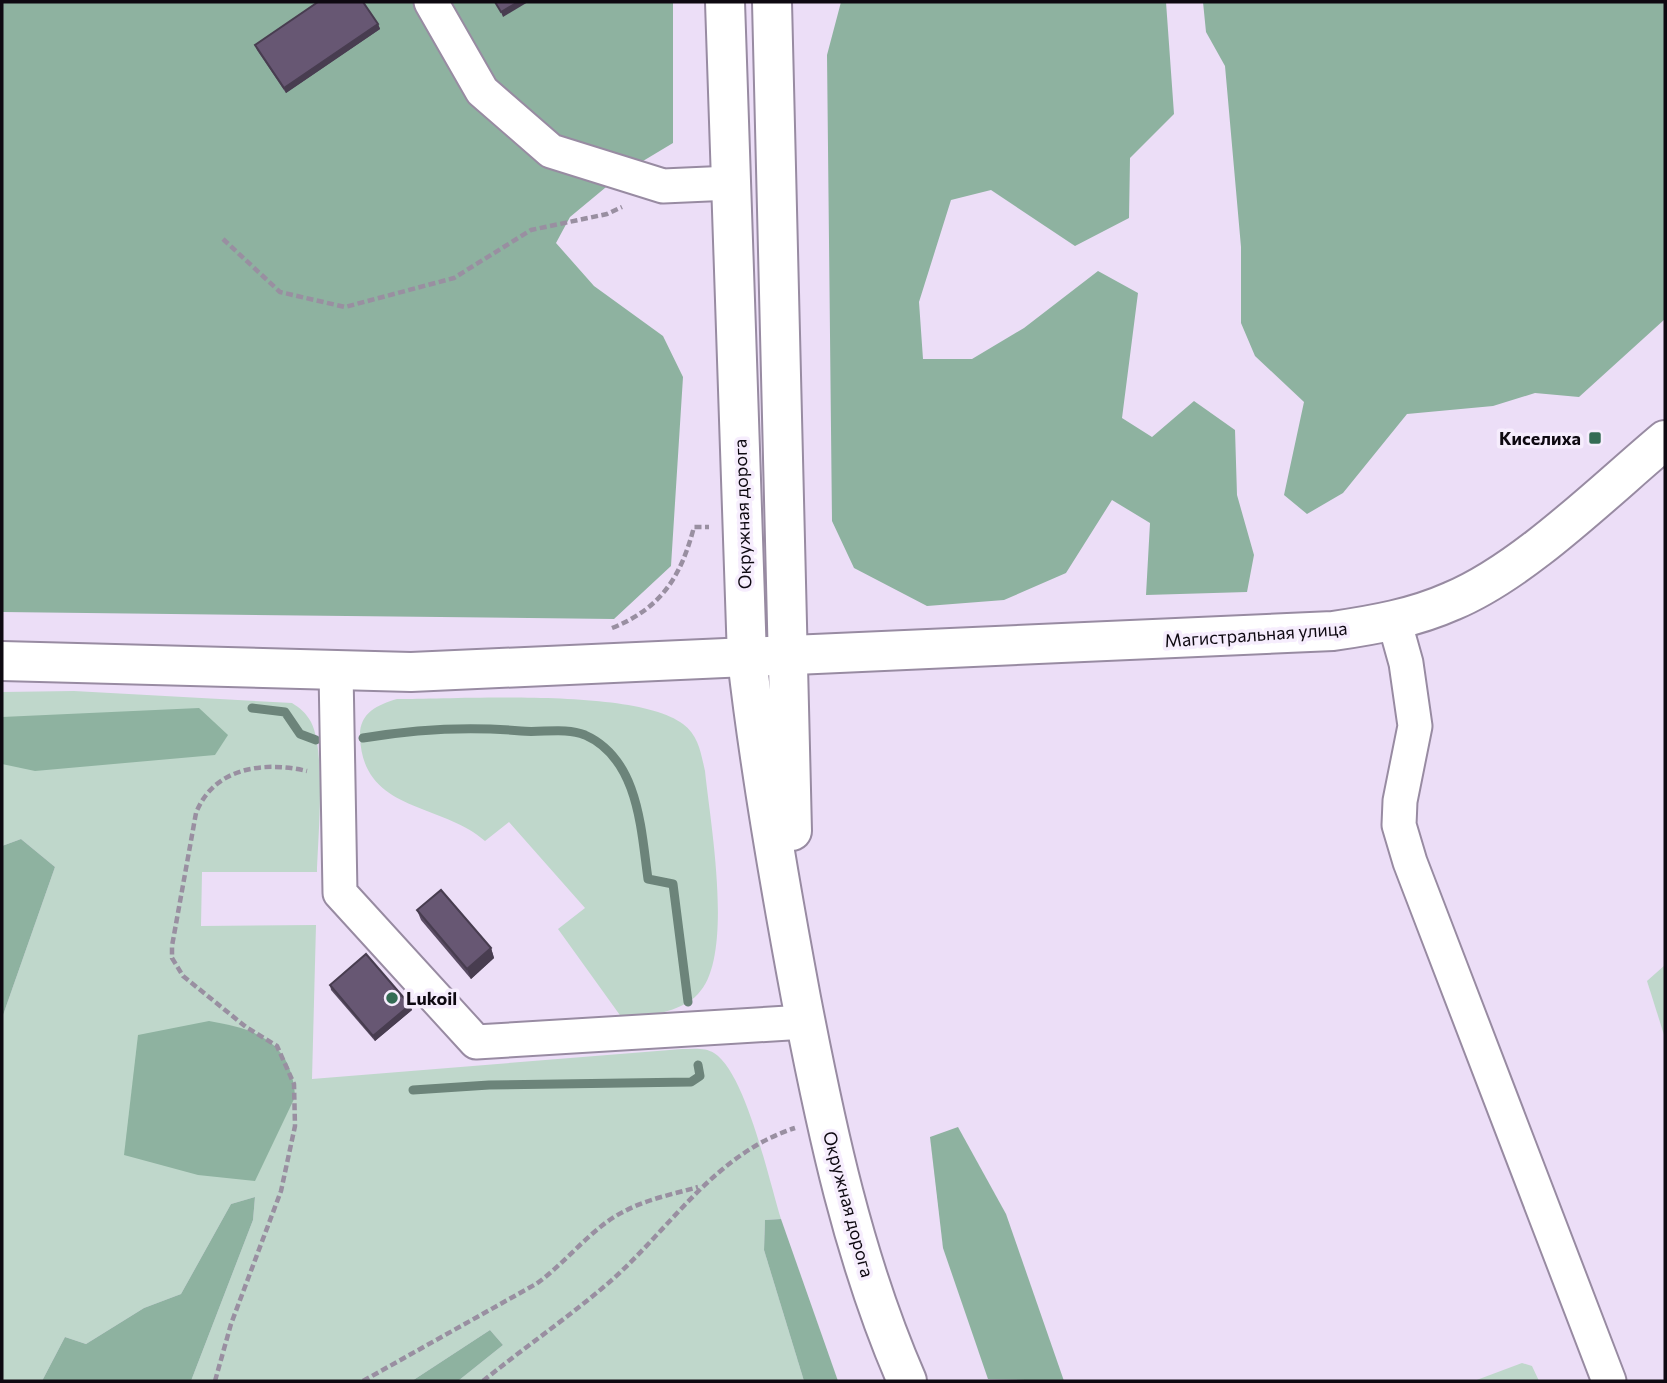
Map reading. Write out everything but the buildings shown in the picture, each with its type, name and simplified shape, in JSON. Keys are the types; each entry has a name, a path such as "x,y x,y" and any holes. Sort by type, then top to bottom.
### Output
{"main road":[{"name":"Окружная дорога","path":"725,2 747,658 784,911 825,1118 878,1308 906,1381"},
{"name":"Окружная дорога","path":"772,2 793,901 805,1022"},
{"name":"Магистральная улица","path":"2,661 411,672 1293,634 1394,620 1454,601 1499,575 1665,440"}],"street":[{"path":"431,2 482,91 551,151 663,186 731,183"},
{"path":"1394,620 1406,663 1415,726 1400,801 1399,825 1410,862 1609,1381"},
{"path":"336,671 340,893 476,1042 805,1022"}],"path":[{"path":"223,239 280,292 345,307 454,278 531,230 607,214 663,186"},
{"path":"600,627 611,628 631,620 666,591 685,562 694,527 742,526"},
{"path":"215,1381 231,1324 281,1191 295,1126 294,1084 277,1046 246,1027 183,976 172,958 172,946 196,813 202,798 215,783 243,771 265,766 283,766 318,774"},
{"path":"484,1381 614,1278 681,1210 699,1187 760,1142 825,1118"},
{"path":"363,1381 536,1284 560,1268 607,1223 625,1210 699,1187"}],"green space":[{"path":"2,2 673,2 673,143 623,173 570,217 556,243 594,286 663,336 683,377 671,566 614,619 2,612"},
{"path":"841,2 1166,2 1174,114 1130,158 1129,218 1075,246 991,190 951,200 919,302 923,359 972,359 1024,328 1098,271 1138,293 1122,418 1152,437 1194,401 1235,430 1237,495 1254,555 1247,592 1146,595 1150,523 1112,500 1066,573 1004,600 927,606 854,568 832,521 827,55"},
{"path":"1203,2 1665,2 1665,319 1579,397 1535,393 1493,406 1407,414 1343,493 1307,514 1284,495 1304,402 1255,356 1241,323 1241,247 1225,66 1206,32"},
{"path":"74,691 292,703 303,711 311,722 316,735 320,773 317,872 202,872 201,926 316,925 312,1079 682,1049 710,1051 726,1064 755,1129 781,1219 765,1220 764,1250 804,1381 458,1381 503,1345 490,1330 412,1381 191,1381 253,1220 255,1197 231,1204 181,1294 144,1308 86,1344 65,1337 42,1381 2,1381 2,1018 55,867 21,839 2,846 2,692"},
{"path":"503,697 589,700 628,705 660,713 683,724 693,734 705,771 717,888 715,951 709,976 698,994 673,1009 652,1015 622,1018 558,929 585,908 509,822 485,841 467,828 407,803 389,793 375,780 364,762 360,729 371,711 397,699"},
{"path":"199,708 228,735 215,755 35,771 2,764 2,717"},
{"path":"21,839 55,867 2,1018 2,846"},
{"path":"1665,965 1665,1038 1647,981"},
{"path":"209,1021 257,1034 269,1041 287,1063 292,1078 295,1097 255,1181 198,1175 124,1155 138,1035"},
{"path":"958,1127 1006,1214 1064,1381 988,1379 943,1248 930,1137"},
{"path":"255,1197 253,1220 191,1381 42,1381 65,1337 86,1344 144,1308 181,1294 231,1204"},
{"path":"781,1219 838,1381 804,1381 764,1250 765,1220"},
{"path":"490,1330 503,1345 458,1381 412,1381"},
{"path":"1522,1363 1532,1366 1539,1381 1474,1381"}],"waterway":[{"path":"252,708 285,712 300,734 316,740"},
{"path":"363,738 442,729 561,731 585,735 603,746 617,761 634,798 648,879 673,884 688,1002"},
{"path":"413,1090 489,1085 691,1082 700,1076 698,1065"}],"place":[{"name":"Киселиха","path":"1595,438"},
{"name":"Lukoil","path":"392,998"}]}
